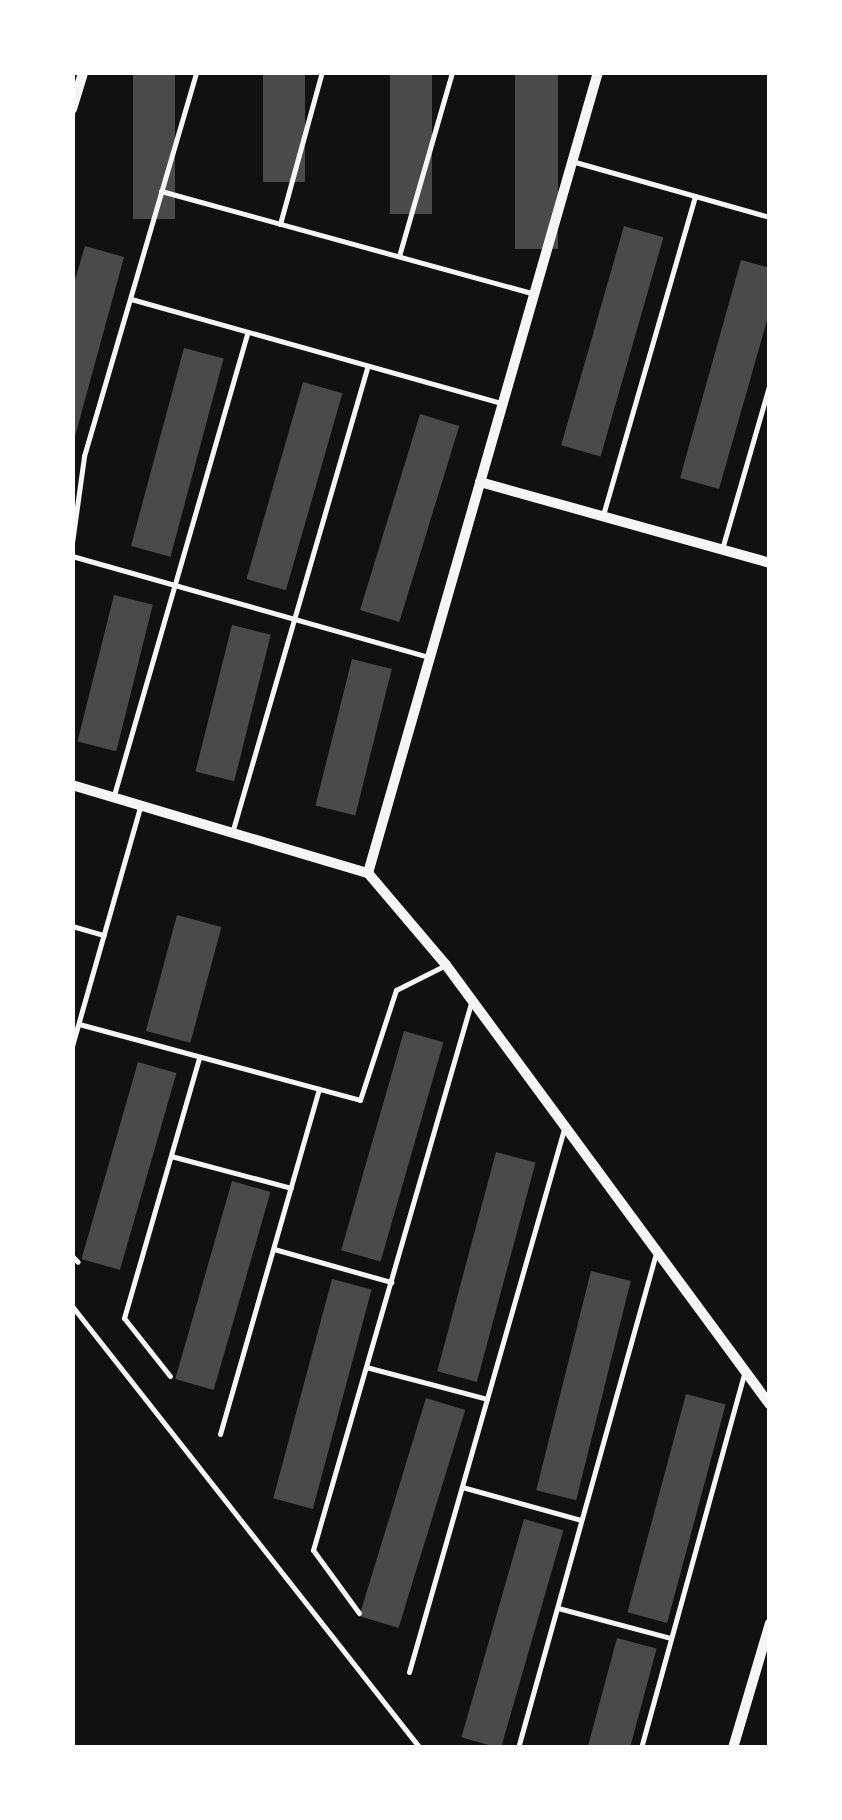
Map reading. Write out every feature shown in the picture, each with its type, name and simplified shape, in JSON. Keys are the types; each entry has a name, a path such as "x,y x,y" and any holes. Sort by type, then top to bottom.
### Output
{"street":[{"path":"72,110 83,72"},
{"path":"368,873 598,72"},
{"path":"480,482 770,563"},
{"path":"72,785 368,873 446,965 770,1405"},
{"path":"734,1748 770,1623"}],"lane":[{"path":"72,543 84,456 196,72"},
{"path":"280,224 322,72"},
{"path":"398,256 452,72"},
{"path":"573,162 770,217"},
{"path":"161,191 534,294"},
{"path":"602,516 695,196"},
{"path":"131,300 503,404"},
{"path":"114,797 248,332"},
{"path":"232,833 368,366"},
{"path":"722,549 770,383"},
{"path":"72,556 430,656"},
{"path":"72,1046 141,805"},
{"path":"72,926 104,935"},
{"path":"78,1024 360,1100 396,990 446,965"},
{"path":"360,1613 313,1550 472,1000"},
{"path":"170,1376 124,1318 199,1058"},
{"path":"220,1434 320,1089"},
{"path":"409,1672 564,1126"},
{"path":"171,1156 291,1188"},
{"path":"274,1249 391,1282"},
{"path":"518,1748 657,1250"},
{"path":"72,1256 78,1262"},
{"path":"72,1306 420,1748"},
{"path":"366,1367 487,1399"},
{"path":"640,1748 744,1371"},
{"path":"462,1487 582,1520"},
{"path":"557,1608 671,1638"}],"building":[{"path":"133,72 175,72 175,219 133,219"},
{"path":"263,72 305,72 305,182 263,182"},
{"path":"390,72 432,72 432,214 390,214"},
{"path":"515,72 558,72 558,249 515,249"},
{"path":"624,226 663,237 601,456 561,445"},
{"path":"85,246 124,257 74,440 72,290"},
{"path":"741,260 770,268 770,310 719,489 680,478"},
{"path":"184,348 224,359 171,557 131,546"},
{"path":"303,382 342,393 286,590 246,579"},
{"path":"420,414 459,426 399,622 360,610"},
{"path":"114,595 153,605 116,751 77,742"},
{"path":"232,625 271,635 234,781 195,772"},
{"path":"352,659 392,669 355,815 315,806"},
{"path":"177,915 221,927 190,1043 146,1031"},
{"path":"404,1031 443,1042 381,1261 341,1250"},
{"path":"138,1062 176,1073 120,1270 81,1259"},
{"path":"496,1152 536,1163 477,1382 437,1371"},
{"path":"232,1181 270,1192 214,1390 175,1379"},
{"path":"591,1271 631,1281 576,1500 536,1490"},
{"path":"332,1279 372,1290 313,1509 273,1498"},
{"path":"686,1394 726,1405 667,1623 628,1612"},
{"path":"426,1398 465,1410 399,1628 359,1616"},
{"path":"524,1519 563,1530 501,1748 461,1737"},
{"path":"617,1638 657,1649 630,1748 588,1748"}]}
